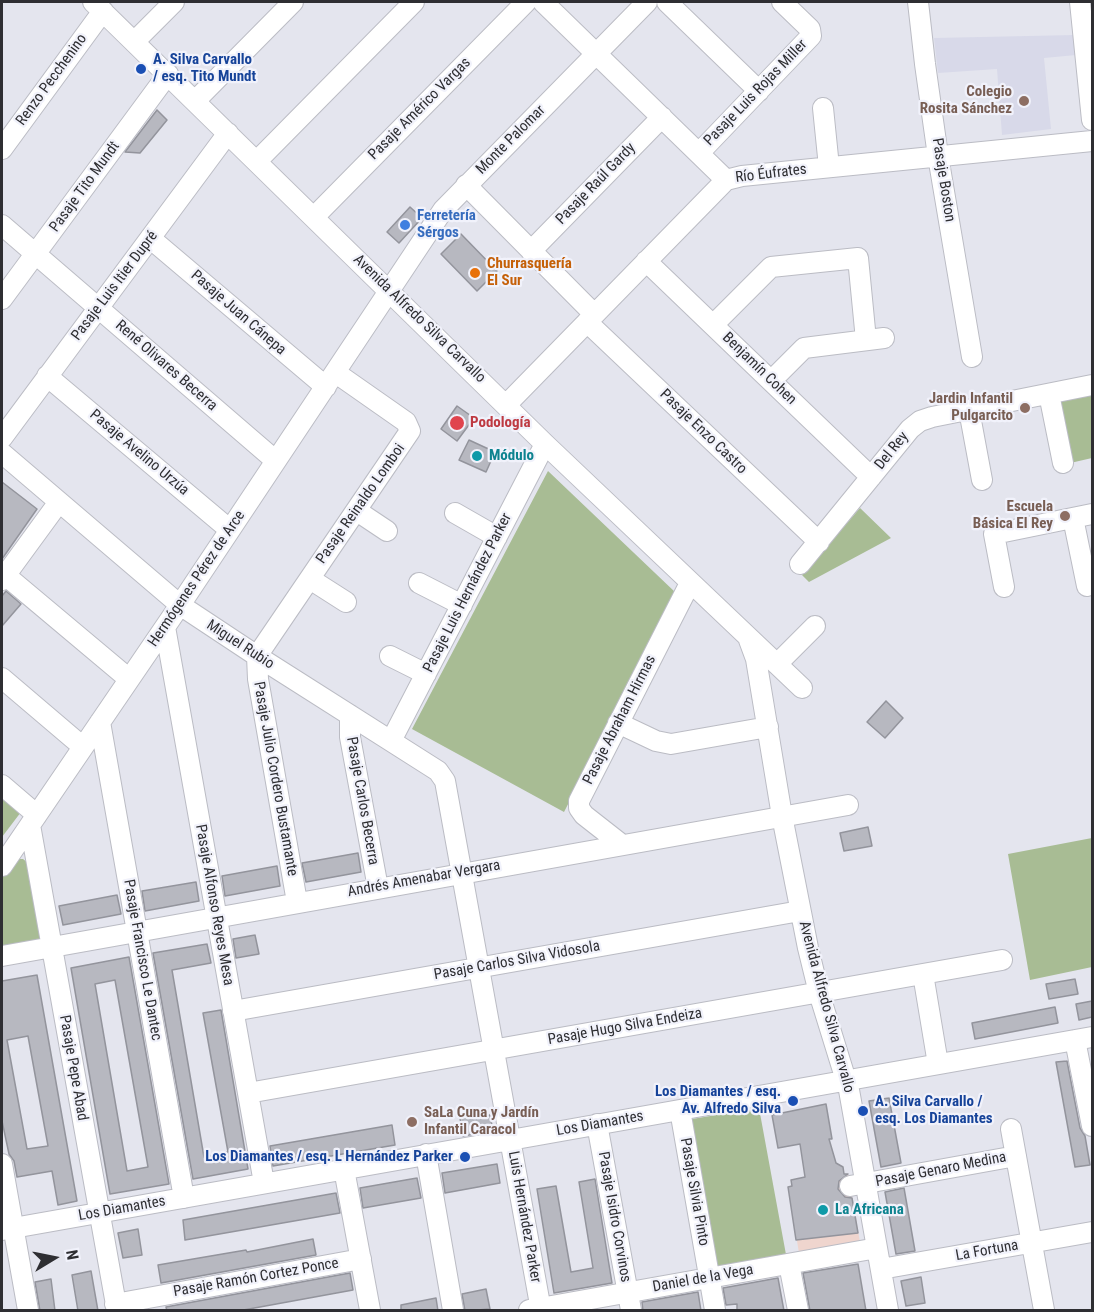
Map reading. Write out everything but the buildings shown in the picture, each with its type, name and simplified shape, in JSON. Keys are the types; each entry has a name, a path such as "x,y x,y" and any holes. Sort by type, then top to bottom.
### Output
{"street":[{"path":"134,42 174,2"},
{"path":"195,101 293,2"},
{"path":"257,161 414,2"},
{"name":"Pasaje Américo Vargas","path":"314,217 526,2"},
{"path":"543,2 726,180"},
{"name":"Monte Palomar","path":"390,292 443,210 648,2"},
{"path":"667,2 759,91"},
{"name":"Pasaje Luis Rojas Miller","path":"699,153 809,39 811,33 782,2"},
{"name":"Pasaje Boston","path":"918,2 938,156 972,357"},
{"path":"1080,2 1092,120"},
{"name":"Avenida Alfredo Silva Carvallo","path":"98,6 545,444 802,687"},
{"name":"Renzo Pecchenino","path":"2,149 98,6"},
{"name":"Pasaje Tito Mundt","path":"2,299 168,74"},
{"path":"823,108 829,167"},
{"name":"Pasaje Raúl Gardy","path":"531,251 662,117"},
{"name":"Pasaje Luis Itier Dupré","path":"2,438 228,133"},
{"name":"Río Éufrates","path":"506,405 726,180 742,176 1092,141"},
{"name":"Pasaje Enzo Castro","path":"466,185 531,251 591,318 819,542"},
{"name":"René Olivares Becerra","path":"2,225 276,461"},
{"name":"Pasaje Juan Cánepa","path":"150,238 331,380"},
{"path":"713,325 771,267 858,258 875,339 804,348 771,381"},
{"name":"Benjamín Cohen","path":"646,261 871,477"},
{"name":"Hermógenes Pérez de Arce","path":"2,866 390,292"},
{"name":"Pasaje Avelino Urzúa","path":"47,376 230,530"},
{"name":"Pasaje Reinaldo Lomboi","path":"257,656 410,435 410,428 406,422 331,380"},
{"name":"Del Rey","path":"800,564 910,429 920,421 1092,385"},
{"path":"1049,394 1063,463"},
{"path":"969,410 982,480"},
{"name":"Pasaje Luis Hernández Parker","path":"391,741 545,444"},
{"name":"Miguel Rubio","path":"2,453 180,605 438,771"},
{"path":"59,502 3,578 129,679"},
{"path":"357,511 387,531"},
{"path":"455,513 497,537"},
{"path":"1004,587 994,534 1092,514"},
{"path":"1073,518 1087,586"},
{"path":"310,579 346,602"},
{"path":"419,583 462,605"},
{"name":"Pasaje Abraham Hirmas","path":"621,844 584,814 579,804 690,583"},
{"path":"778,663 815,626"},
{"name":"Pasaje Alfonso Reyes Mesa","path":"165,627 264,1183"},
{"name":"Avenida Alfredo Silva Carvallo","path":"746,635 756,659 800,910 819,993 847,1081 858,1185 877,1248 888,1311"},
{"name":"Pasaje Julio Cordero Bustamante","path":"257,656 258,679 297,902"},
{"path":"390,656 426,674"},
{"path":"2,678 83,747"},
{"name":"Pasaje Carlos Becerra","path":"350,715 350,737 378,888"},
{"name":"Pasaje Francisco Le Dantec","path":"100,722 184,1198"},
{"path":"618,723 656,741 670,744 768,728"},
{"name":"Luis Hernández Parker","path":"438,771 448,789 510,1139 537,1310"},
{"path":"2,785 33,820"},
{"name":"Andrés Amenabar Vergara","path":"2,956 848,805"},
{"name":"Pasaje Pepe Abad","path":"33,820 51,947 116,1307"},
{"name":"Pasaje Carlos Silva Vidosola","path":"233,1011 800,910"},
{"name":"Pasaje Hugo Silva Endeiza","path":"248,1093 1002,960"},
{"path":"923,974 938,1064"},
{"path":"1084,1039 1092,1126"},
{"name":"Los Diamantes","path":"7,1229 1084,1039"},
{"name":"Pasaje Silvia Pinto","path":"680,1110 715,1311"},
{"name":"Pasaje Isidro Corvinos","path":"597,1124 629,1302"},
{"path":"1011,1129 1044,1311"},
{"path":"426,1154 453,1311"},
{"name":"Pasaje Genaro Medina","path":"858,1185 1016,1156"},
{"path":"2,1164 7,1229 28,1311"},
{"path":"344,1169 370,1311"},
{"name":"La Fortuna","path":"881,1269 1092,1232"},
{"name":"Daniel de la Vega","path":"537,1310 629,1302 709,1278 877,1248"},
{"name":"Pasaje Ramón Cortez Ponce","path":"116,1307 361,1259"},
{"path":"789,1264 798,1311"}],"shaded area":[{"name":"Colegio Rosita Sánchez","path":"1075,35 1076,55 1044,58 1051,129 1002,135 997,69 938,73 934,38"},
{"name":"La Africana","path":"848,1174 860,1242 799,1253 788,1187 791,1186 791,1180 806,1177 814,1180"}],"green space":[{"path":"1092,394 1092,458 1066,464 1056,400"},
{"path":"548,471 676,593 564,812 412,729"},
{"path":"860,508 891,538 809,582 802,575"},
{"path":"2,791 21,812 2,837"},
{"path":"1092,838 1092,967 1030,980 1008,854"},
{"path":"17,859 23,859 28,863 41,940 2,947 2,873"},
{"path":"759,1108 787,1260 713,1273 686,1120"}],"place":[{"name":"A. Silva Carvallo / esq. Tito Mundt","path":"141,69"},
{"name":"Colegio Rosita Sánchez","path":"1024,101"},
{"name":"Ferretería Sérgos","path":"405,225"},
{"name":"Churrasquería El Sur","path":"475,273"},
{"name":"Jardin Infantil Pulgarcito","path":"1025,408"},
{"name":"Podología","path":"457,423"},
{"name":"Módulo","path":"477,456"},
{"name":"Escuela Básica El Rey","path":"1065,516"},
{"name":"Los Diamantes / esq. Av. Alfredo Silva","path":"793,1101"},
{"name":"A. Silva Carvallo / esq. Los Diamantes","path":"863,1111"},
{"name":"SaLa Cuna y Jardín Infantil Caracol","path":"412,1122"},
{"name":"Los Diamantes / esq. L Hernández Parker","path":"465,1157"},
{"name":"La Africana","path":"823,1210"}]}
